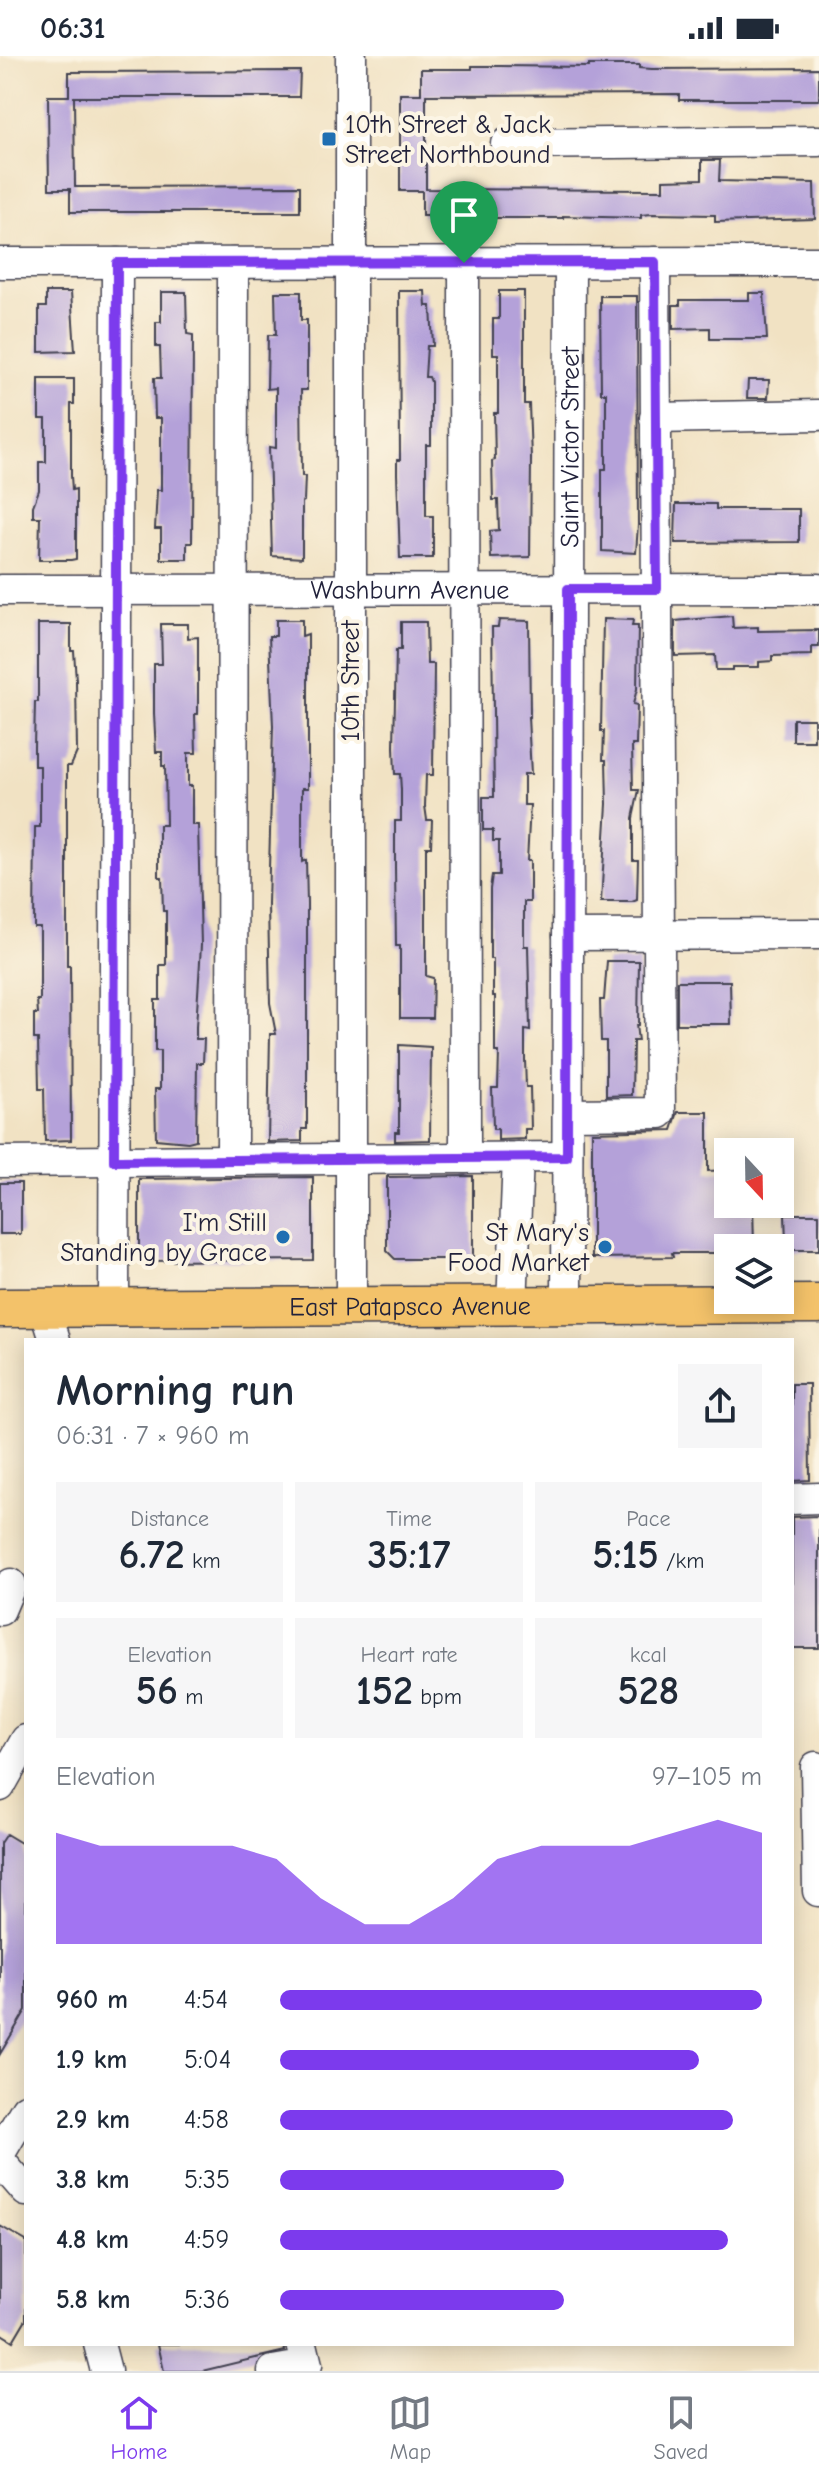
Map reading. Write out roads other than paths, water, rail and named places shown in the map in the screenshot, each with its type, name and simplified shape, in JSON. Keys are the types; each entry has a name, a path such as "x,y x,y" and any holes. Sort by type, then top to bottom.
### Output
{"main road":[{"name":"East Patapsco Avenue","path":"0,1308 50,1324 114,1308 819,1304"}],"street":[{"name":"10th Street","path":"351,56 351,1307"},
{"path":"506,144 819,141"},
{"path":"568,1114 660,1113 655,262"},
{"path":"0,263 819,262"},
{"path":"114,1308 117,263"},
{"path":"232,1160 233,263"},
{"path":"464,263 465,1158"},
{"name":"Saint Victor Street","path":"567,1305 570,263"},
{"path":"655,418 819,415"},
{"name":"Washburn Avenue","path":"0,590 819,589"},
{"path":"568,935 819,934"},
{"path":"512,1306 518,1157"},
{"path":"0,1162 567,1157"},
{"path":"794,1499 819,1498"},
{"path":"0,1786 24,1744"},
{"path":"794,1891 818,1891 816,1767"},
{"path":"0,2153 24,2112"},
{"path":"0,2161 24,2189"},
{"path":"100,2346 106,2371"},
{"path":"273,2371 307,2365 302,2346"}],"place":[{"name":"10th Street & Jack Street Northbound","path":"329,139"},
{"name":"I'm Still Standing by Grace","path":"283,1237"},
{"name":"St Mary's Food Market","path":"605,1247"}]}
